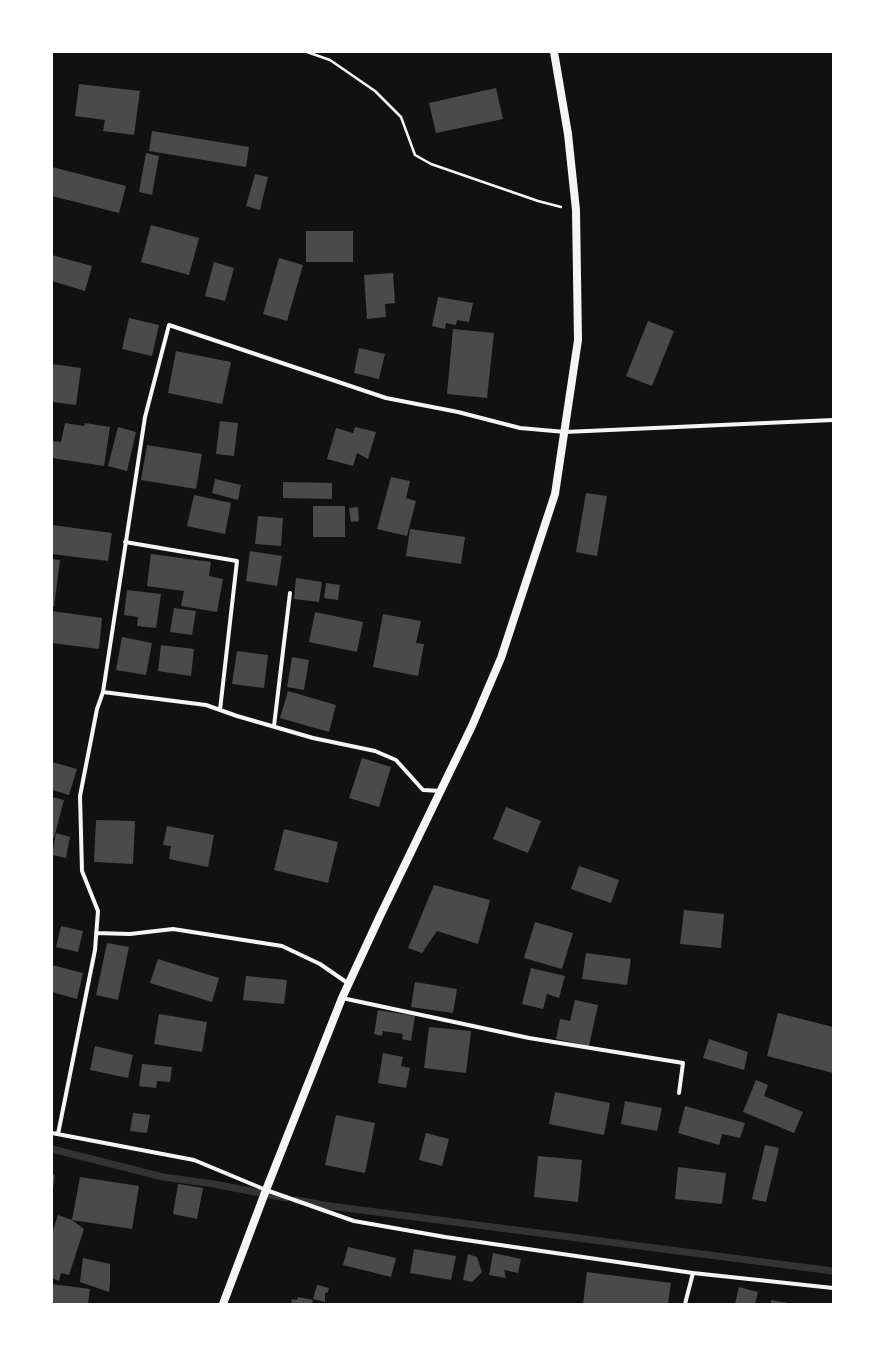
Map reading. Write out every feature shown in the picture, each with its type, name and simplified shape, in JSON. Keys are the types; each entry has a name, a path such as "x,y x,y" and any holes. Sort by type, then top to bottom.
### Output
{"main road":[{"path":"223,1304 266,1190 342,998 472,726 501,658 556,494 578,340 576,210 568,134 554,52"}],"street":[{"path":"58,1134 95,950 98,912 82,871 80,796 97,709 103,692 145,417 169,325 386,398 458,412 520,428 565,432 833,420"},
{"path":"125,542 236,561 220,710"},
{"path":"274,726 290,593"},
{"path":"103,692 206,705 313,738 375,751 396,760 423,790 441,791"},
{"path":"96,933 130,934 173,929 282,946 320,964 349,984"},
{"path":"342,998 529,1038 684,1063 679,1093"},
{"path":"52,1133 194,1160 266,1190 354,1220 444,1237 693,1273 833,1288"},
{"path":"686,1304 693,1273"}],"path":[{"path":"307,52 330,60 375,91 401,117 414,155 431,164 538,201 576,210"}],"building":[{"path":"79,84 140,91 134,135 103,131 105,120 75,116"},
{"path":"496,88 503,119 436,133 429,103"},
{"path":"152,131 249,147 246,167 149,151"},
{"path":"146,153 159,156 152,195 139,192"},
{"path":"52,167 126,186 119,213 52,196"},
{"path":"255,174 268,177 260,210 246,206"},
{"path":"151,225 199,238 189,275 141,262"},
{"path":"306,231 353,231 353,262 306,262"},
{"path":"52,255 92,266 85,291 52,281"},
{"path":"279,258 303,265 287,321 263,314"},
{"path":"214,262 234,268 225,301 205,296"},
{"path":"393,273 395,303 385,304 386,317 367,319 364,275"},
{"path":"438,297 473,303 469,322 457,320 456,325 446,323 445,329 432,326"},
{"path":"129,318 159,325 152,356 122,349"},
{"path":"648,321 674,331 652,386 626,376"},
{"path":"453,329 494,333 487,398 447,394"},
{"path":"359,348 385,354 379,379 354,373"},
{"path":"176,351 231,362 222,404 168,393"},
{"path":"52,364 81,368 76,405 52,402"},
{"path":"220,421 238,423 234,456 216,454"},
{"path":"65,423 84,426 85,423 110,427 104,466 52,458 52,441 61,442"},
{"path":"118,427 136,432 127,471 108,466"},
{"path":"355,427 376,432 368,459 357,453 353,466 327,459 336,428 353,433"},
{"path":"147,445 202,454 196,489 141,480"},
{"path":"391,477 410,481 406,498 416,501 407,536 377,529"},
{"path":"215,479 241,485 238,500 212,493"},
{"path":"283,482 332,483 332,499 283,498"},
{"path":"586,493 607,496 597,556 576,552"},
{"path":"194,495 231,503 225,534 187,526"},
{"path":"313,506 345,506 345,537 313,537"},
{"path":"358,507 359,521 351,522 349,508"},
{"path":"258,516 283,518 281,546 255,544"},
{"path":"52,525 112,533 108,561 52,554"},
{"path":"410,529 465,537 461,564 406,556"},
{"path":"250,551 282,556 277,586 246,581"},
{"path":"151,554 211,562 209,576 223,579 217,612 181,606 184,591 147,586"},
{"path":"52,559 60,560 54,607 52,607"},
{"path":"296,578 322,582 319,602 294,599"},
{"path":"326,583 340,585 338,600 324,598"},
{"path":"127,590 161,594 156,628 137,626 138,617 124,615"},
{"path":"174,608 196,611 192,635 170,632"},
{"path":"52,611 102,618 99,649 52,643"},
{"path":"315,612 363,622 357,652 309,642"},
{"path":"383,614 421,621 416,643 424,644 418,676 373,667"},
{"path":"122,637 152,643 146,675 116,670"},
{"path":"161,645 194,649 191,676 158,671"},
{"path":"237,651 268,655 264,688 232,684"},
{"path":"292,657 309,660 304,690 287,687"},
{"path":"288,691 336,705 329,732 280,718"},
{"path":"362,758 391,767 379,807 349,798"},
{"path":"52,762 77,769 69,795 52,790"},
{"path":"52,797 64,800 54,838 52,837"},
{"path":"506,807 541,821 528,853 493,839"},
{"path":"96,820 135,821 133,864 94,862"},
{"path":"167,826 214,835 208,867 169,859 171,846 163,845"},
{"path":"284,829 338,842 328,883 274,870"},
{"path":"56,833 70,837 66,858 52,855"},
{"path":"579,866 619,880 611,903 571,889"},
{"path":"434,885 490,900 478,944 437,931 422,953 408,948"},
{"path":"684,910 724,914 721,948 680,944"},
{"path":"535,922 573,933 562,969 524,958"},
{"path":"61,926 83,931 78,952 56,947"},
{"path":"107,943 129,947 118,1000 96,995"},
{"path":"586,953 631,959 627,985 582,979"},
{"path":"158,959 219,978 212,1002 150,983"},
{"path":"52,965 83,973 77,999 52,992"},
{"path":"531,968 565,976 559,998 547,994 543,1009 522,1004"},
{"path":"246,976 287,980 284,1004 243,1000"},
{"path":"415,982 457,989 453,1013 411,1007"},
{"path":"575,1000 598,1005 589,1046 556,1039 560,1019 570,1021"},
{"path":"378,1010 415,1016 411,1041 402,1039 403,1034 383,1031 382,1036 374,1034"},
{"path":"778,1013 833,1027 833,1073 767,1056"},
{"path":"159,1014 207,1022 202,1052 154,1044"},
{"path":"429,1027 471,1031 466,1073 424,1068"},
{"path":"709,1039 748,1052 744,1070 703,1058"},
{"path":"95,1046 133,1055 128,1078 90,1070"},
{"path":"383,1053 403,1057 401,1066 410,1068 406,1088 378,1083"},
{"path":"142,1064 172,1067 170,1082 157,1081 156,1088 139,1086"},
{"path":"756,1080 768,1085 764,1096 803,1112 794,1133 743,1112"},
{"path":"555,1092 610,1103 604,1135 549,1124"},
{"path":"625,1101 662,1108 657,1131 621,1124"},
{"path":"685,1106 745,1123 740,1138 722,1134 719,1145 678,1133"},
{"path":"133,1113 150,1115 147,1133 130,1131"},
{"path":"336,1115 375,1123 365,1173 325,1165"},
{"path":"426,1133 449,1139 442,1166 419,1160"},
{"path":"765,1145 779,1148 766,1202 752,1199"},
{"path":"538,1156 582,1160 578,1202 534,1197"},
{"path":"678,1167 726,1173 722,1204 675,1199"},
{"path":"52,1174 55,1175 53,1189 52,1189"},
{"path":"80,1177 139,1186 132,1229 72,1220"},
{"path":"178,1184 203,1188 197,1219 173,1214"},
{"path":"58,1215 72,1220 84,1229 69,1275 61,1273 59,1281 52,1278 52,1230"},
{"path":"348,1247 396,1258 391,1277 343,1265"},
{"path":"414,1249 456,1256 451,1280 410,1273"},
{"path":"493,1253 521,1259 518,1273 504,1270 506,1278 489,1275"},
{"path":"468,1254 477,1257 482,1272 472,1282 463,1280"},
{"path":"83,1258 110,1264 109,1292 80,1282"},
{"path":"587,1272 671,1283 668,1304 583,1304"},
{"path":"52,1284 90,1289 88,1304 52,1304"},
{"path":"317,1285 329,1288 328,1292 325,1293 325,1302 313,1299"},
{"path":"739,1287 758,1292 755,1304 735,1304"},
{"path":"298,1297 313,1300 312,1304 291,1304 292,1299 297,1300"},
{"path":"771,1300 788,1303 788,1304 771,1304"}],"waterway":[{"path":"52,1149 163,1177 214,1184 286,1198"},
{"path":"296,1200 330,1206 833,1271"}]}
